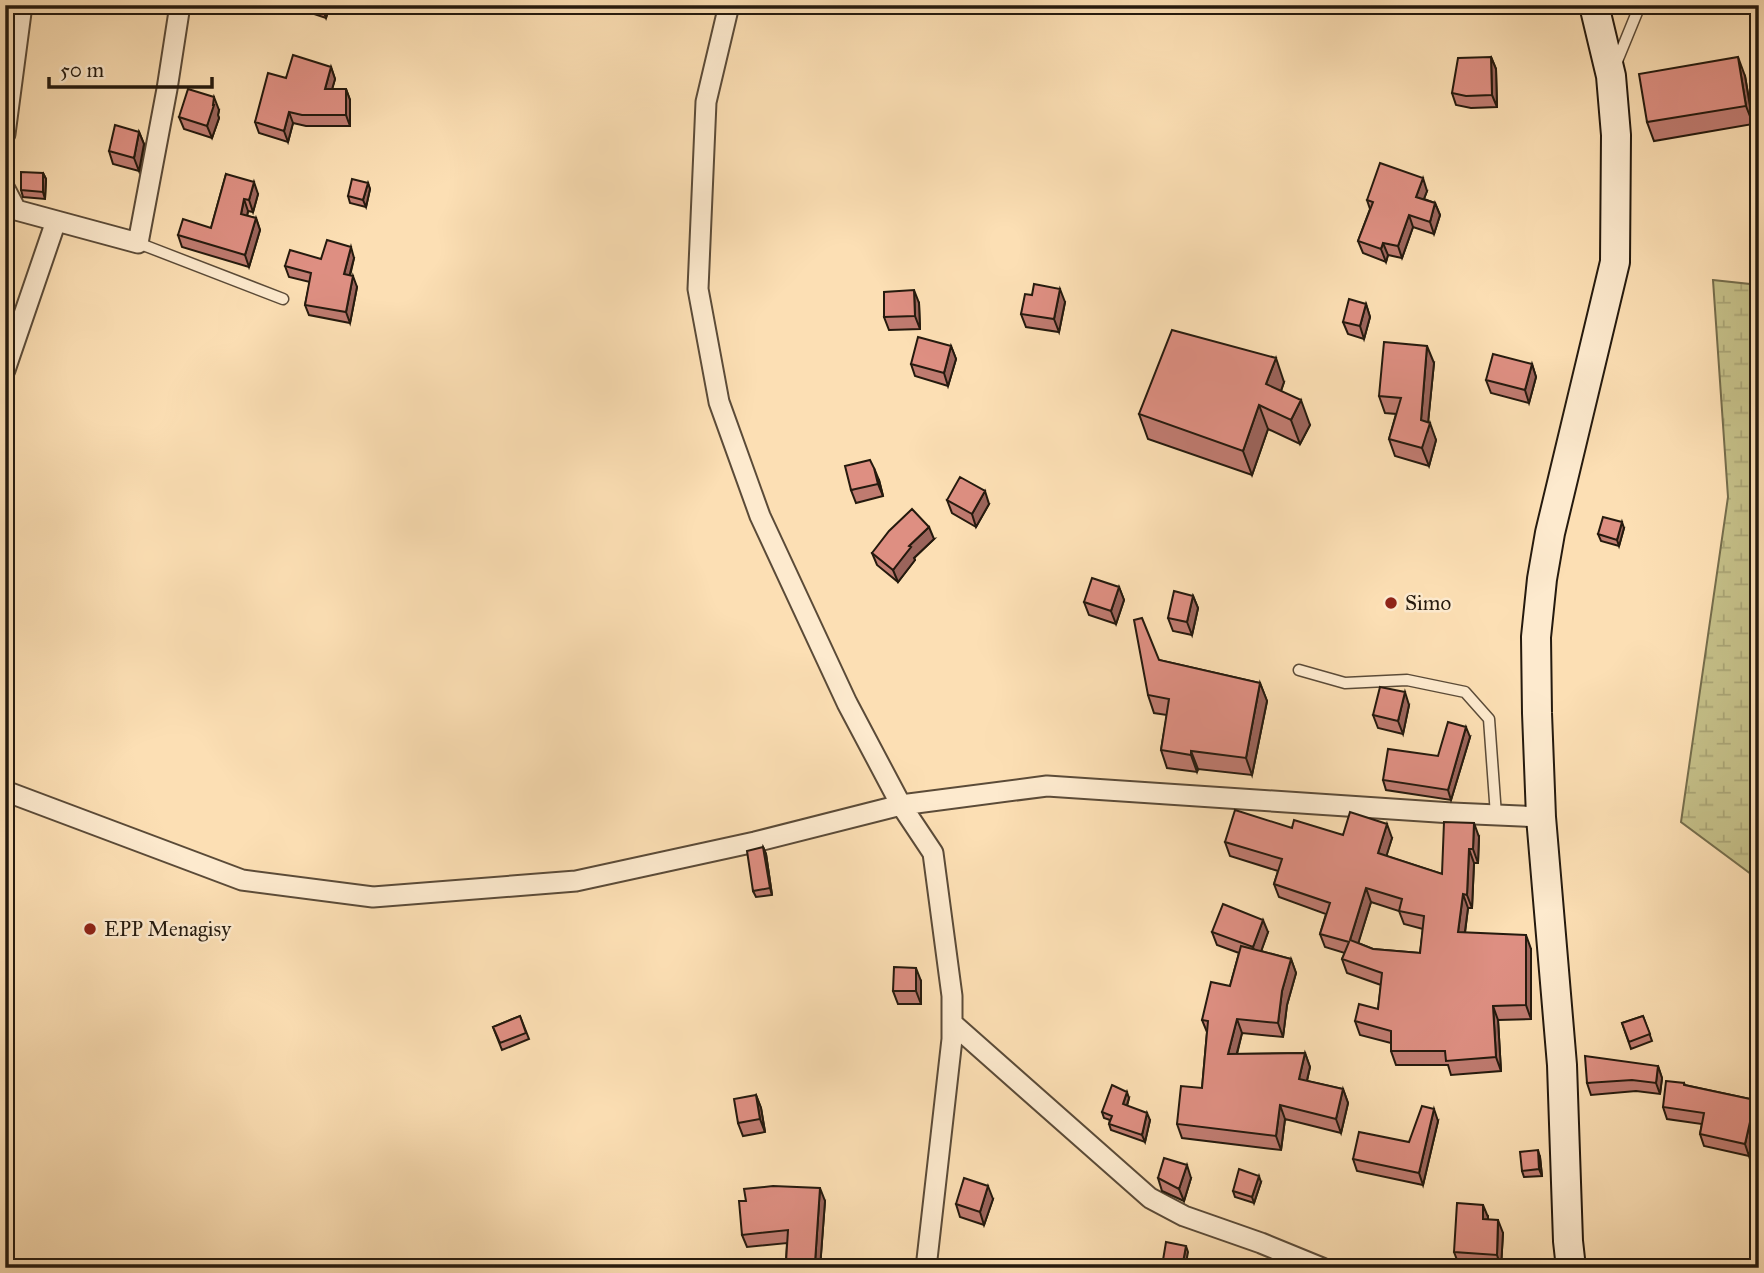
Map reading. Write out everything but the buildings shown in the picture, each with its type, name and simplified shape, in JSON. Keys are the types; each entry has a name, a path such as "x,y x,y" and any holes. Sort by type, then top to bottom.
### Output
{"main road":[{"path":"1571,1268 1562,1065 1541,817 1536,637 1550,533 1615,262 1616,135 1611,76 1594,5"}],"street":[{"path":"5,134 22,5"},
{"path":"5,189 11,208 138,243 180,5"},
{"path":"729,5 706,102 698,289 719,402 760,516 847,703 901,805 933,853 952,996 952,1038 926,1268"},
{"path":"5,370 56,221"},
{"path":"5,791 242,880 373,897 576,881 755,842 901,805 1047,786 1541,817"},
{"path":"952,1023 1150,1198 1184,1216 1261,1242 1322,1268"}],"lane":[{"path":"1611,76 1640,5"},
{"path":"138,243 283,299"},
{"path":"1299,670 1345,683 1407,680 1465,692 1489,719 1496,815"}],"green space":[{"path":"1713,280 1759,285 1759,880 1681,822 1728,497"}],"place":[{"name":"Simo","path":"1391,603"},
{"name":"EPP Menagisy","path":"90,929"}]}
